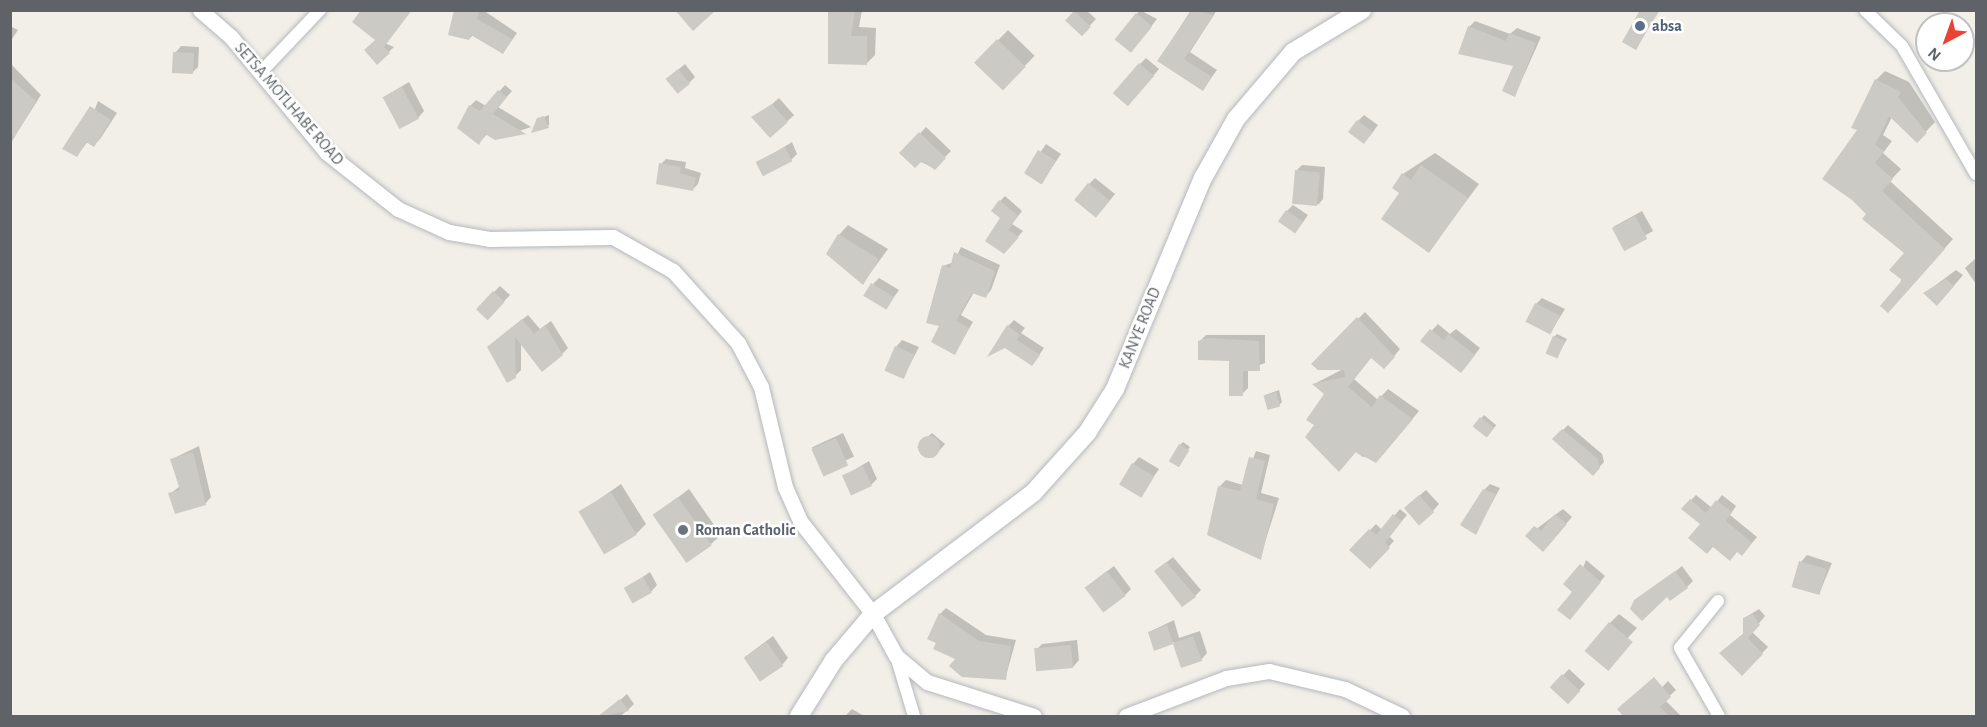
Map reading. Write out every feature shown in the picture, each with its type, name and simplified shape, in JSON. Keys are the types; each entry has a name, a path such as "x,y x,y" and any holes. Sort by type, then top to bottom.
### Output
{"main road":[{"name":"KANYE ROAD","path":"800,717 834,660 873,614 1033,493 1087,433 1115,389 1203,178 1236,118 1293,52 1339,16 1362,10"}],"street":[{"name":"SETSA MOTLHABE ROAD","path":"200,10 261,72 326,152 398,209 449,232 490,239 613,237 674,272 738,343 761,387 785,487 800,521 873,614 896,656"},
{"path":"261,72 320,10"},
{"path":"1865,10 1902,46 1977,174"},
{"path":"1718,601 1680,648 1719,717"},
{"path":"896,656 914,717"},
{"path":"896,656 927,682 1034,717"},
{"path":"1126,717 1226,678 1269,671 1345,689 1402,717"}],"building":[{"path":"361,10 412,10 384,47 390,53 377,65 364,50 375,40 352,22"},
{"path":"454,10 479,10 477,19 512,39 503,54 471,35 469,40 448,35"},
{"path":"675,10 716,10 693,31"},
{"path":"828,10 855,10 851,36 867,36 867,65 828,64"},
{"path":"1192,10 1214,15 1184,59 1212,77 1203,91 1157,61"},
{"name":"absa","path":"1640,10 1659,10 1636,50 1622,42"},
{"path":"1074,11 1091,27 1082,36 1065,21"},
{"path":"1136,13 1152,26 1131,53 1115,39"},
{"path":"1468,26 1506,41 1509,33 1536,43 1515,97 1502,91 1513,66 1458,54"},
{"path":"997,39 1026,67 1003,91 974,63"},
{"path":"173,52 194,53 193,74 172,73"},
{"path":"1139,63 1154,76 1128,106 1113,93"},
{"path":"678,69 690,84 678,94 666,79"},
{"path":"10,78 36,101 10,145"},
{"path":"1875,79 1901,92 1898,97 1927,133 1917,143 1889,116 1875,145 1884,151 1875,163 1893,179 1882,191 1945,249 1888,313 1880,306 1902,280 1889,270 1904,253 1862,219 1866,214 1852,200 1822,179 1857,130 1851,128"},
{"path":"402,87 419,119 399,129 383,97"},
{"path":"498,90 507,97 493,114 526,134 495,140 485,134 479,145 457,128 469,105 480,111"},
{"path":"772,104 788,122 770,138 751,117"},
{"path":"90,106 111,120 94,147 86,142 77,157 62,149"},
{"path":"544,116 549,128 531,133 537,118"},
{"path":"1357,120 1373,132 1364,144 1348,132"},
{"path":"919,132 946,158 935,170 922,161 915,168 899,153"},
{"path":"785,147 792,161 763,176 756,162"},
{"path":"1038,150 1056,161 1042,184 1024,173"},
{"path":"659,163 681,167 680,173 696,178 693,191 656,184"},
{"path":"1421,165 1468,198 1429,253 1381,219 1399,193 1392,188 1402,173 1411,180"},
{"path":"1295,170 1320,172 1317,206 1292,204"},
{"path":"1088,183 1110,201 1096,218 1074,200"},
{"path":"999,200 1018,216 1008,230 1019,237 1004,254 985,241 1000,218 991,211"},
{"path":"1286,210 1303,222 1295,234 1278,221"},
{"path":"1635,216 1647,239 1624,251 1612,228"},
{"path":"838,234 879,259 863,285 826,254"},
{"path":"954,252 995,271 986,298 972,293 956,321 969,328 955,355 931,342 939,326 926,323 942,265 950,268"},
{"path":"1946,279 1954,286 1937,306 1923,293"},
{"path":"871,283 894,297 886,310 863,296"},
{"path":"493,291 505,302 488,320 476,309"},
{"path":"1535,303 1560,316 1550,334 1525,322"},
{"path":"1357,317 1395,357 1384,369 1371,358 1348,387 1372,407 1380,395 1413,419 1376,463 1356,452 1339,472 1305,437 1314,425 1306,420 1324,394 1312,384 1345,377 1344,370 1318,370 1311,364"},
{"path":"522,319 534,334 545,325 563,355 542,372 515,337 516,378 507,383 487,347"},
{"path":"1007,325 1020,335 1017,340 1040,355 1032,366 1005,348 987,357"},
{"path":"1430,329 1444,340 1448,334 1475,355 1461,373 1420,341"},
{"path":"1553,336 1565,341 1558,359 1546,353"},
{"path":"1208,338 1259,341 1260,371 1243,371 1243,396 1229,396 1229,361 1198,360 1198,341"},
{"path":"895,346 914,354 904,379 884,371"},
{"path":"1276,392 1280,406 1268,410 1264,396"},
{"path":"1480,417 1494,428 1487,438 1473,426"},
{"path":"1562,429 1598,459 1600,468 1593,476 1552,439"},
{"path":"929,436 937,439 940,447 937,455 929,458 921,455 918,447 921,439"},
{"path":"836,438 848,465 824,476 811,449"},
{"path":"1179,444 1189,450 1179,467 1169,461"},
{"path":"193,452 206,505 175,514 168,493 180,490 170,459"},
{"path":"1249,457 1265,461 1256,499 1274,504 1261,560 1207,535 1218,486 1240,491"},
{"path":"1132,463 1154,476 1141,498 1119,484"},
{"path":"863,466 872,486 851,495 842,475"},
{"path":"1483,489 1496,494 1476,535 1460,525"},
{"path":"611,492 637,535 604,554 578,512"},
{"path":"1419,495 1434,512 1419,525 1404,508"},
{"name":"Roman Catholic","path":"678,497 712,545 686,563 653,515"},
{"path":"1690,499 1706,513 1716,500 1732,512 1726,521 1752,543 1742,556 1737,552 1730,561 1713,547 1707,554 1688,538 1700,524 1681,509"},
{"path":"1393,514 1402,521 1385,543 1390,548 1370,569 1349,550 1369,529 1376,535"},
{"path":"1555,514 1567,524 1543,552 1525,536 1534,526 1541,531"},
{"path":"1799,561 1827,569 1819,595 1792,587"},
{"path":"1166,562 1196,597 1182,607 1154,571"},
{"path":"1580,564 1601,582 1570,620 1557,610 1572,592 1563,584"},
{"path":"1107,571 1126,596 1103,613 1085,588"},
{"path":"1675,571 1688,588 1670,601 1667,597 1642,621 1630,609 1634,600"},
{"path":"643,577 652,593 632,603 624,588"},
{"path":"939,613 979,641 1011,646 1006,680 962,677 949,666 955,659 933,649 936,643 927,639"},
{"path":"1753,614 1760,625 1748,638 1763,654 1742,676 1719,653 1743,634 1743,618"},
{"path":"1609,622 1633,642 1608,671 1585,651"},
{"path":"1167,625 1173,643 1193,636 1202,661 1181,668 1173,644 1154,651 1148,632"},
{"path":"767,642 783,666 760,682 744,658"},
{"path":"1071,645 1073,668 1036,671 1034,648"},
{"path":"1562,674 1580,691 1568,704 1550,687"},
{"path":"1654,677 1671,697 1660,707 1670,717 1624,717 1617,709"},
{"path":"620,699 629,711 597,717"}],"place":[{"name":"absa","path":"1640,26"},
{"name":"Roman Catholic","path":"683,530"}]}
